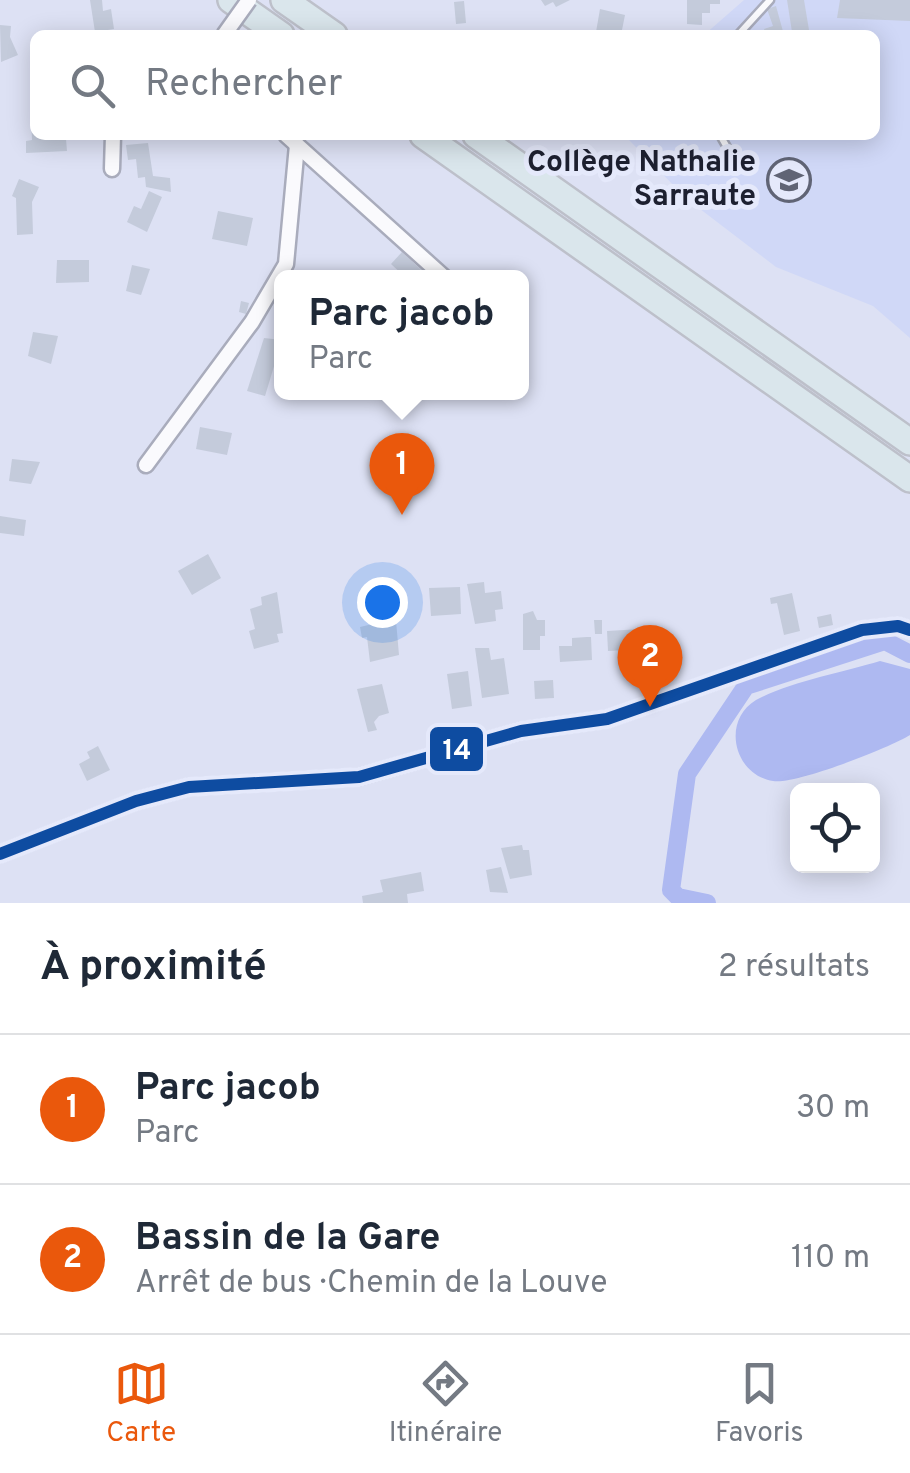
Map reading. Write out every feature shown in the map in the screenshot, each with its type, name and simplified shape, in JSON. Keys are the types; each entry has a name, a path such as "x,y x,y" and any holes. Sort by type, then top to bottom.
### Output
{"highway":[{"path":"231,0 274,30"},
{"path":"284,0 327,30"},
{"path":"430,140 910,479"},
{"path":"483,140 910,442"}],"street":[{"path":"227,30 248,0"},
{"path":"112,169 113,140"},
{"path":"291,140 436,270"},
{"path":"282,270 286,264 291,140"},
{"path":"146,465 252,322 274,284"},
{"path":"0,854 136,801 189,787 359,777 521,731 607,719 650,708 862,630 898,626 910,630"}],"lane":[{"path":"743,30 770,0"},
{"path":"723,140 728,149"}],"shaded area":[{"name":"Collège Nathalie Sarraute","path":"744,0 910,0 910,338 873,306 776,267 687,199 629,140 880,140 880,30 710,30"}],"water":[{"path":"880,661 910,669 910,735 820,772 784,781 760,777 749,769 741,758 736,733 745,709 769,694"}],"building":[{"path":"90,0 102,0 103,11 111,9 114,29 95,30"},
{"path":"541,0 570,0 556,7 553,2 545,6"},
{"path":"687,0 720,0 720,4 710,4 710,13 702,13 702,25 687,24"},
{"path":"787,0 804,0 809,30 792,30"},
{"path":"840,0 910,0 910,21 837,18"},
{"path":"464,1 466,23 456,24 454,2"},
{"path":"776,6 783,30 764,30 773,26 767,9"},
{"path":"600,9 625,15 622,30 596,30"},
{"path":"0,25 11,26 10,37 18,55 1,62"},
{"path":"66,140 67,151 26,153 26,141"},
{"path":"148,143 153,176 170,178 171,192 146,187 145,177 138,178 136,159 128,160 126,145"},
{"path":"19,179 39,187 32,202 33,234 17,235 16,198 12,196"},
{"path":"149,191 162,197 147,232 127,222 134,206 141,209"},
{"path":"218,211 253,218 247,246 212,239"},
{"path":"402,252 421,270 397,270 391,264"},
{"path":"57,260 89,260 89,282 56,283"},
{"path":"132,265 150,269 141,295 126,291"},
{"path":"241,301 249,303 246,314 239,312"},
{"path":"33,332 58,336 51,364 28,356"},
{"path":"264,338 274,339 274,366 265,396 247,391"},
{"path":"200,427 232,433 227,455 196,449"},
{"path":"12,459 40,462 31,484 9,481"},
{"path":"0,516 26,520 24,536 0,533"},
{"path":"208,554 221,578 192,595 178,571"},
{"path":"484,582 485,593 501,591 503,609 495,610 496,621 475,624 467,584"},
{"path":"393,586 399,655 370,662 367,637 362,638 360,627 385,621 378,588"},
{"path":"460,587 461,614 431,616 429,588"},
{"path":"277,592 283,633 277,634 279,642 254,649 249,631 255,629 250,609 262,605 261,597"},
{"path":"792,593 800,631 784,635 777,603 771,604 770,598"},
{"path":"533,611 537,620 545,620 545,636 540,636 540,650 523,650 523,614"},
{"path":"831,614 833,625 819,628 817,617"},
{"path":"594,620 602,620 602,634 595,634"},
{"path":"641,629 642,649 608,651 607,631"},
{"path":"591,637 592,660 560,662 559,646 572,646 572,638"},
{"path":"475,648 489,648 491,660 504,658 509,694 482,698"},
{"path":"468,671 472,706 452,709 447,674"},
{"path":"553,680 554,698 535,699 534,681"},
{"path":"382,684 389,713 374,722 377,730 368,732 357,689"},
{"path":"98,746 110,770 87,781 79,764 90,758 87,752"},
{"path":"522,845 523,850 529,850 532,875 510,879 501,848"},
{"path":"501,867 508,893 490,892 486,870"},
{"path":"421,872 424,891 407,894 408,903 363,903 362,896 383,892 380,880"}],"waterway":[{"path":"707,903 678,897 671,890 687,774 746,686 885,641 910,654"}],"transit line":[{"name":"14","path":"0,854 136,801 189,787 359,777 521,731 607,719 862,630 898,626 910,630"}],"place":[{"name":"Collège Nathalie Sarraute","path":"789,180"},
{"name":"Parc jacob","path":"402,515"},
{"name":"Bassin de la Gare","path":"650,707"}]}
